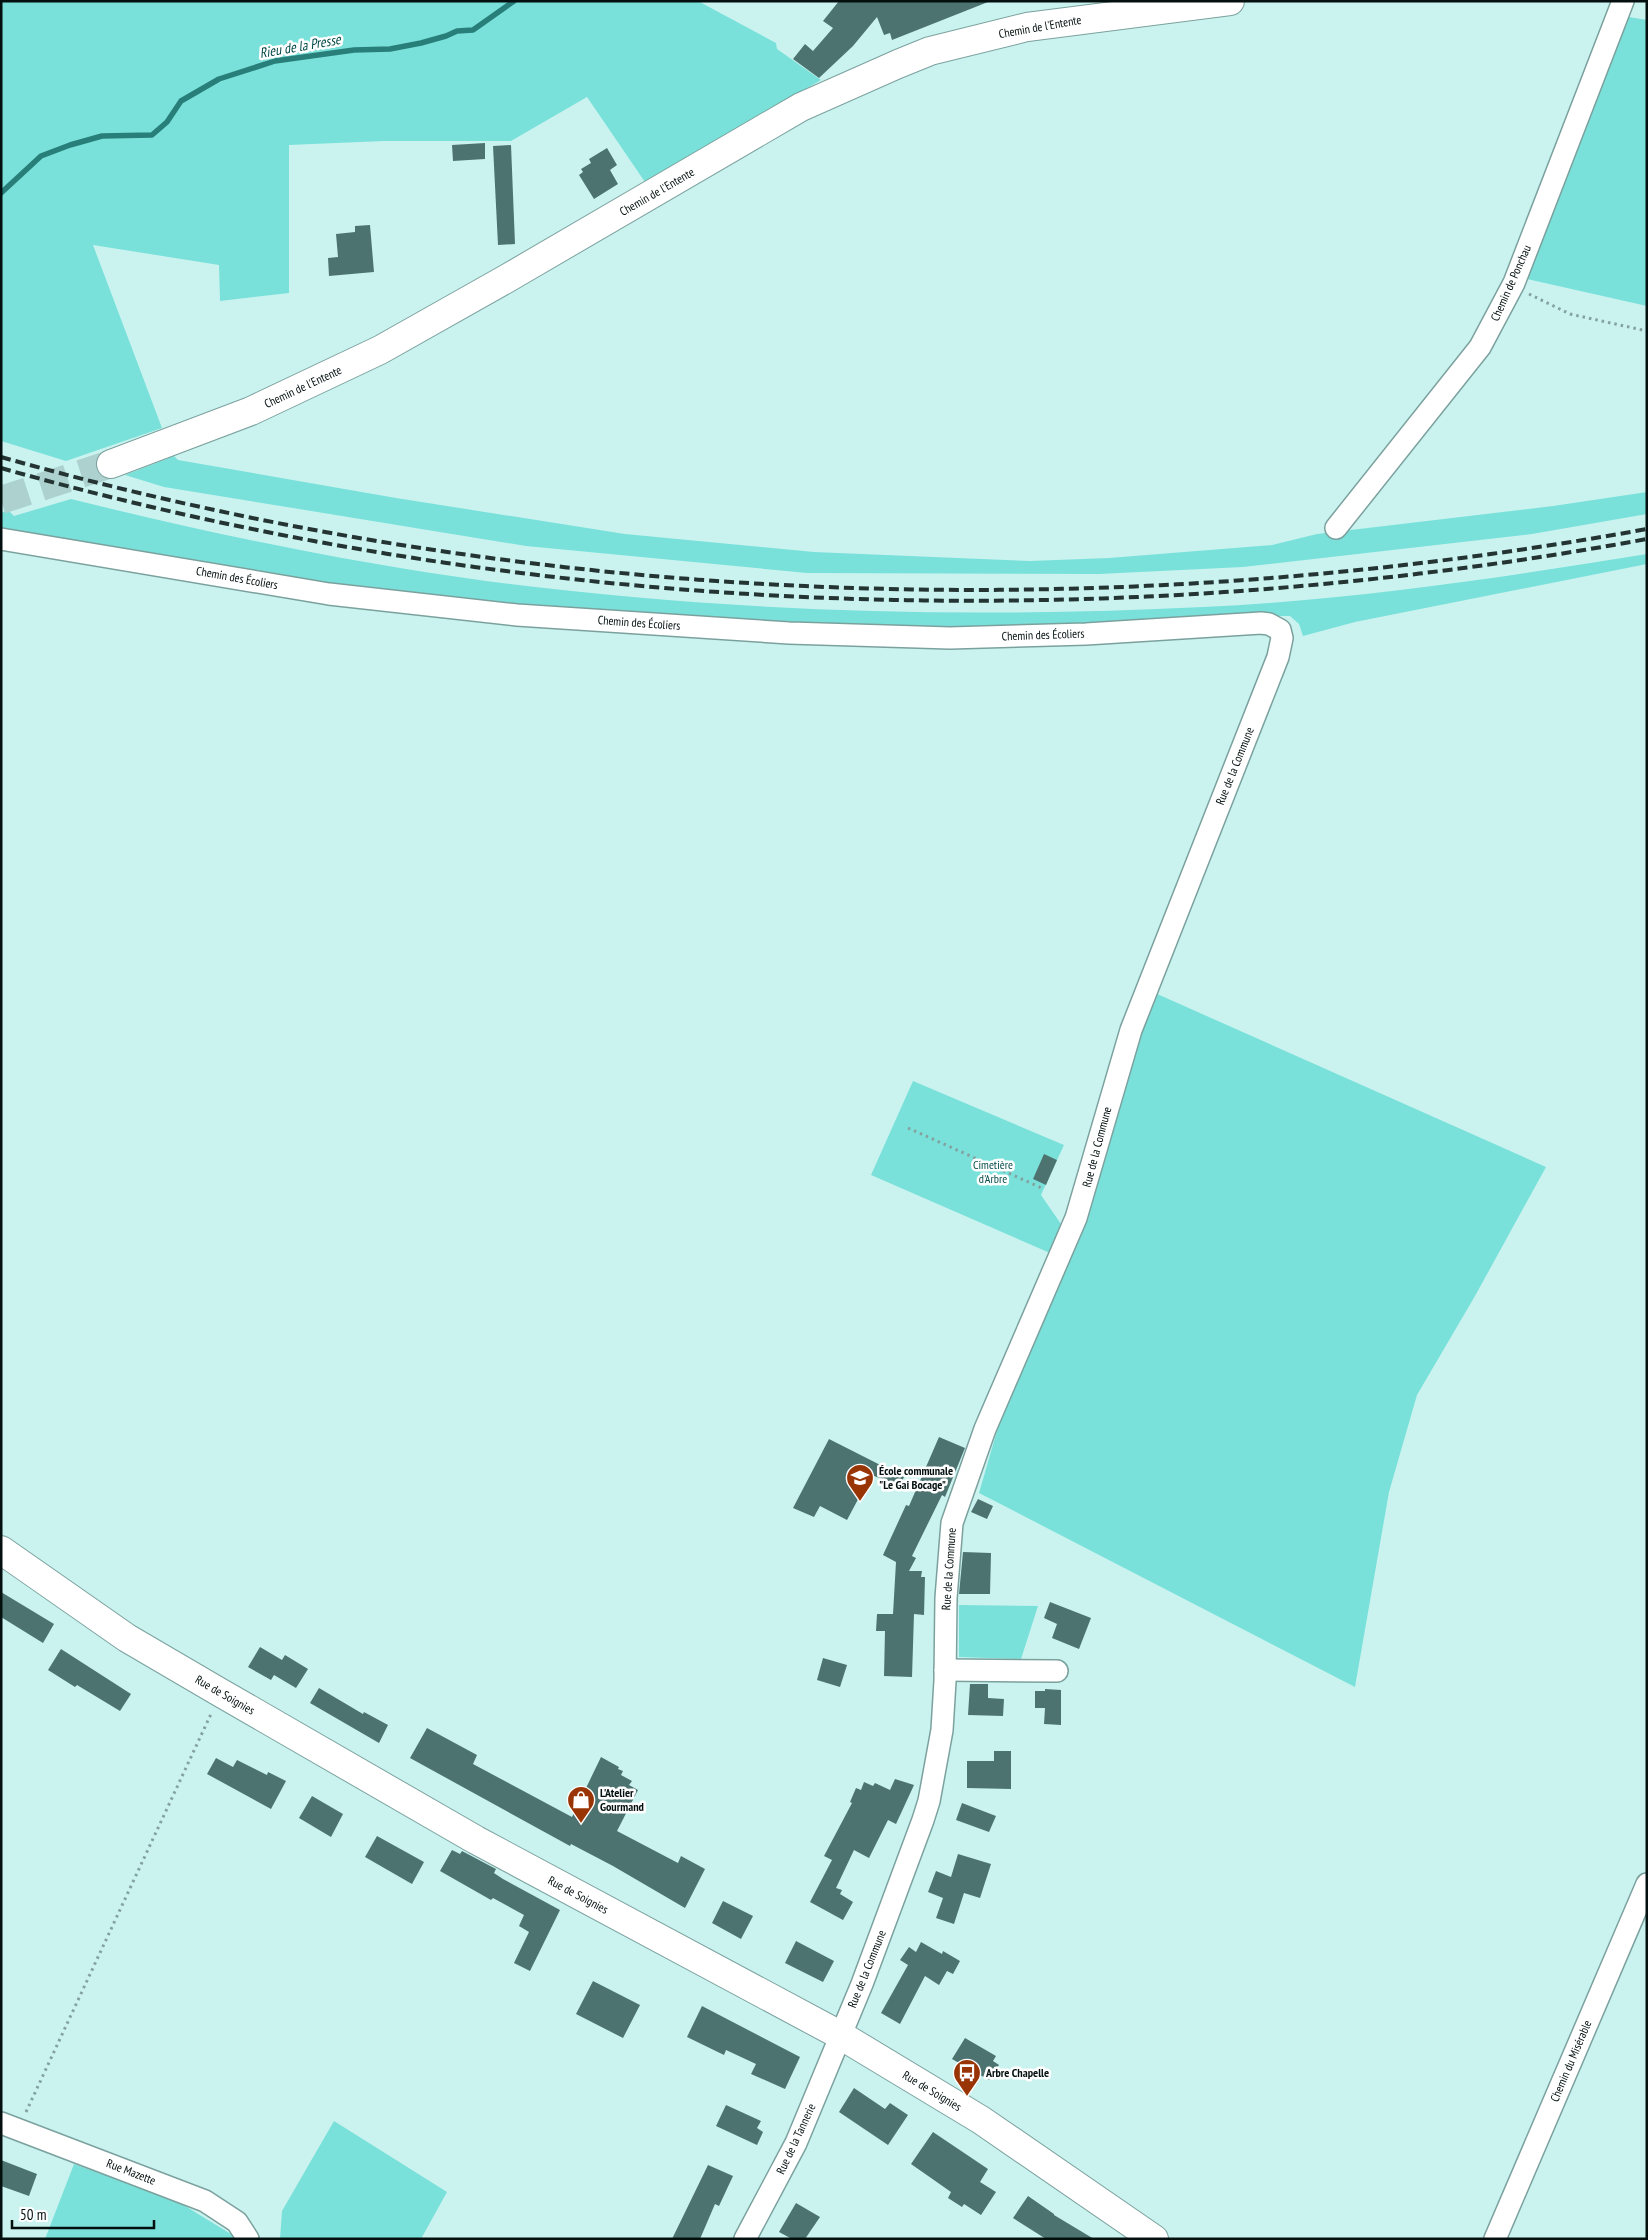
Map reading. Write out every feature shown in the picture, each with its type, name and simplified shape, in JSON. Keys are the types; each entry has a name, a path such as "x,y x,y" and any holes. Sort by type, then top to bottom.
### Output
{"street":[{"name":"Chemin de l'Entente","path":"111,464 251,411 380,350 801,107 898,64 930,51 1027,27 1230,1"},
{"name":"Chemin de Ponchau","path":"1336,528 1480,347 1514,283 1622,1"},
{"name":"Chemin des Écoliers","path":"1,539 329,594 426,606 527,615 789,633 950,638 1086,634 1261,623 1269,624 1280,630"},
{"name":"Rue de la Commune","path":"840,2035 866,1976 929,1801 942,1730 948,1565 952,1523 985,1429 1076,1218 1131,1030 1278,657 1282,638 1280,630"},
{"name":"Rue de Soignies","path":"1,1550 127,1638 221,1693 476,1840 840,2035 981,2120 1154,2239"},
{"path":"945,1670 1057,1671"},
{"name":"Chemin du Misérable","path":"1495,2239 1647,1884"},
{"name":"Rue de la Tannerie","path":"745,2239 796,2143 840,2035"},
{"name":"Rue Mazette","path":"10,2127 205,2201 237,2222 248,2239"}],"path":[{"path":"1528,294 1570,314 1647,331"},
{"path":"908,1128 1044,1189"},
{"path":"10,2127 221,1693"}],"green space":[{"path":"1,1 698,1 776,43 777,49 821,80 645,182 587,97 511,141 384,141 289,145 289,293 220,301 219,265 93,245 162,428 66,461 1,441"},
{"path":"1629,17 1647,20 1647,306 1527,279"},
{"path":"174,456 178,460 396,498 625,534 814,552 1030,561 1109,558 1272,545 1317,534 1553,506 1647,492 1647,514 1532,534 1243,567 1099,574 807,573 526,546 164,487 125,475"},
{"path":"71,499 277,546 381,565 486,581 575,592 665,600 844,610 934,612 1113,611 1259,604 1426,587 1647,554 1647,564 1355,622 1303,636 1299,624 1290,616 1245,616 941,633 714,623 335,588 1,531 1,513 8,510 14,516"},
{"path":"1146,989 1546,1167 1475,1296 1417,1395 1389,1492 1355,1687 979,1493 1023,1341"},
{"name":"Cimetière d'Arbre","path":"913,1081 1064,1145 1041,1195 1061,1224 1050,1253 871,1175"},
{"path":"959,1605 1038,1606 1021,1659 959,1657"},
{"path":"334,2121 447,2192 421,2239 280,2239 282,2211"},
{"path":"74,2164 177,2201 239,2239 45,2239"}],"building":[{"path":"839,1 988,2 892,40 890,33 884,35 877,17 853,46 819,78 793,59 805,44 813,51 833,28 823,21"},
{"path":"485,143 485,159 453,161 452,145"},
{"path":"511,145 515,244 498,245 493,146"},
{"path":"607,148 617,165 610,170 618,184 594,199 579,175 583,172 581,169 591,163 589,159"},
{"path":"370,225 374,272 329,276 328,258 338,257 336,234 355,232 355,226"},
{"path":"1044,1154 1057,1160 1046,1185 1033,1179"},
{"path":"939,1437 965,1448 945,1497 942,1495 912,1556 916,1558 909,1571 922,1571 921,1577 925,1577 924,1615 914,1614 912,1677 884,1676 885,1631 876,1631 877,1614 893,1614 896,1562 883,1555 906,1505 909,1506"},
{"path":"829,1439 904,1477 900,1485 871,1475 847,1520 820,1506 814,1517 793,1508"},
{"path":"978,1499 993,1506 987,1519 971,1512"},
{"path":"963,1552 991,1553 990,1594 959,1594"},
{"path":"1,1592 54,1624 43,1643 1,1617"},
{"path":"1050,1602 1091,1618 1079,1649 1052,1638 1057,1624 1044,1618"},
{"path":"260,1647 282,1660 285,1655 308,1669 296,1688 274,1675 271,1680 248,1667"},
{"path":"61,1649 131,1694 120,1711 48,1670"},
{"path":"823,1658 847,1665 840,1687 817,1680"},
{"path":"970,1684 988,1684 988,1698 1004,1699 1003,1716 968,1715"},
{"path":"319,1688 363,1714 364,1712 388,1725 379,1743 310,1703"},
{"path":"1045,1689 1061,1690 1061,1725 1044,1724 1045,1708 1035,1708 1035,1691 1045,1691"},
{"path":"427,1728 477,1755 473,1764 572,1817 601,1757 619,1767 618,1769 623,1771 621,1775 632,1781 629,1785 638,1790 617,1831 678,1863 681,1856 705,1869 685,1908 613,1866 571,1844 570,1846 410,1758"},
{"path":"994,1751 1011,1751 1011,1789 967,1788 967,1761 994,1761"},
{"path":"216,1758 233,1767 237,1760 267,1775 268,1772 286,1781 271,1809 207,1774"},
{"path":"895,1779 914,1785 896,1824 888,1820 869,1858 854,1850 836,1888 842,1890 840,1894 853,1902 843,1920 810,1902 832,1860 824,1856 852,1803 850,1802 856,1788 861,1790 864,1782 873,1786 875,1783 890,1790"},
{"path":"312,1796 343,1814 331,1837 299,1818"},
{"path":"962,1803 996,1816 989,1832 956,1820"},
{"path":"377,1836 424,1862 412,1884 365,1857"},
{"path":"452,1850 460,1854 462,1851 496,1869 494,1873 503,1879 560,1910 530,1971 514,1963 529,1932 519,1926 524,1915 493,1898 491,1900 440,1871"},
{"path":"958,1854 991,1864 980,1898 964,1893 954,1924 936,1918 943,1898 928,1892 936,1871 951,1877"},
{"path":"723,1901 753,1916 741,1939 712,1923"},
{"path":"796,1941 834,1961 823,1982 785,1963"},
{"path":"921,1942 942,1954 943,1951 960,1961 953,1974 947,1971 939,1985 925,1976 900,2024 881,2013 908,1965 900,1960 909,1947 916,1952"},
{"path":"593,1981 640,2005 623,2038 576,2014"},
{"path":"702,2006 800,2057 785,2089 751,2074 756,2064 726,2050 724,2055 687,2037"},
{"path":"965,2038 996,2056 993,2061 999,2065 989,2080 952,2059"},
{"path":"854,2088 885,2109 890,2103 908,2115 888,2145 839,2112"},
{"path":"726,2105 761,2121 757,2128 763,2132 757,2145 716,2126"},
{"path":"933,2132 988,2169 980,2182 996,2192 981,2215 964,2204 962,2207 948,2198 951,2192 911,2164"},
{"path":"1,2160 37,2174 29,2196 1,2186"},
{"path":"708,2165 733,2176 719,2206 715,2204 700,2239 672,2239"},
{"path":"1028,2196 1054,2215 1094,2239 1046,2239 1013,2218"},
{"path":"796,2203 820,2217 805,2239 792,2239 779,2232"}],"waterway":[{"name":"Rieu de la Presse","path":"1,193 41,156 102,136 152,135 167,122 181,101 219,79 275,61 354,50 390,49 421,43 457,31 473,30 514,1"}],"tunnel":[{"path":"1,500 111,464"}],"railway":[{"path":"1,457 203,508 407,546 613,572 820,587 1027,590 1235,581 1441,561 1647,529"},
{"path":"1,468 202,519 406,557 612,583 819,598 1027,600 1235,591 1442,571 1647,539"}],"place":[{"name":"École communale \"Le Gai Bocage\"","path":"860,1502"},
{"name":"L'Atelier Gourmand","path":"581,1824"},
{"name":"Arbre Chapelle","path":"967,2097"}]}
